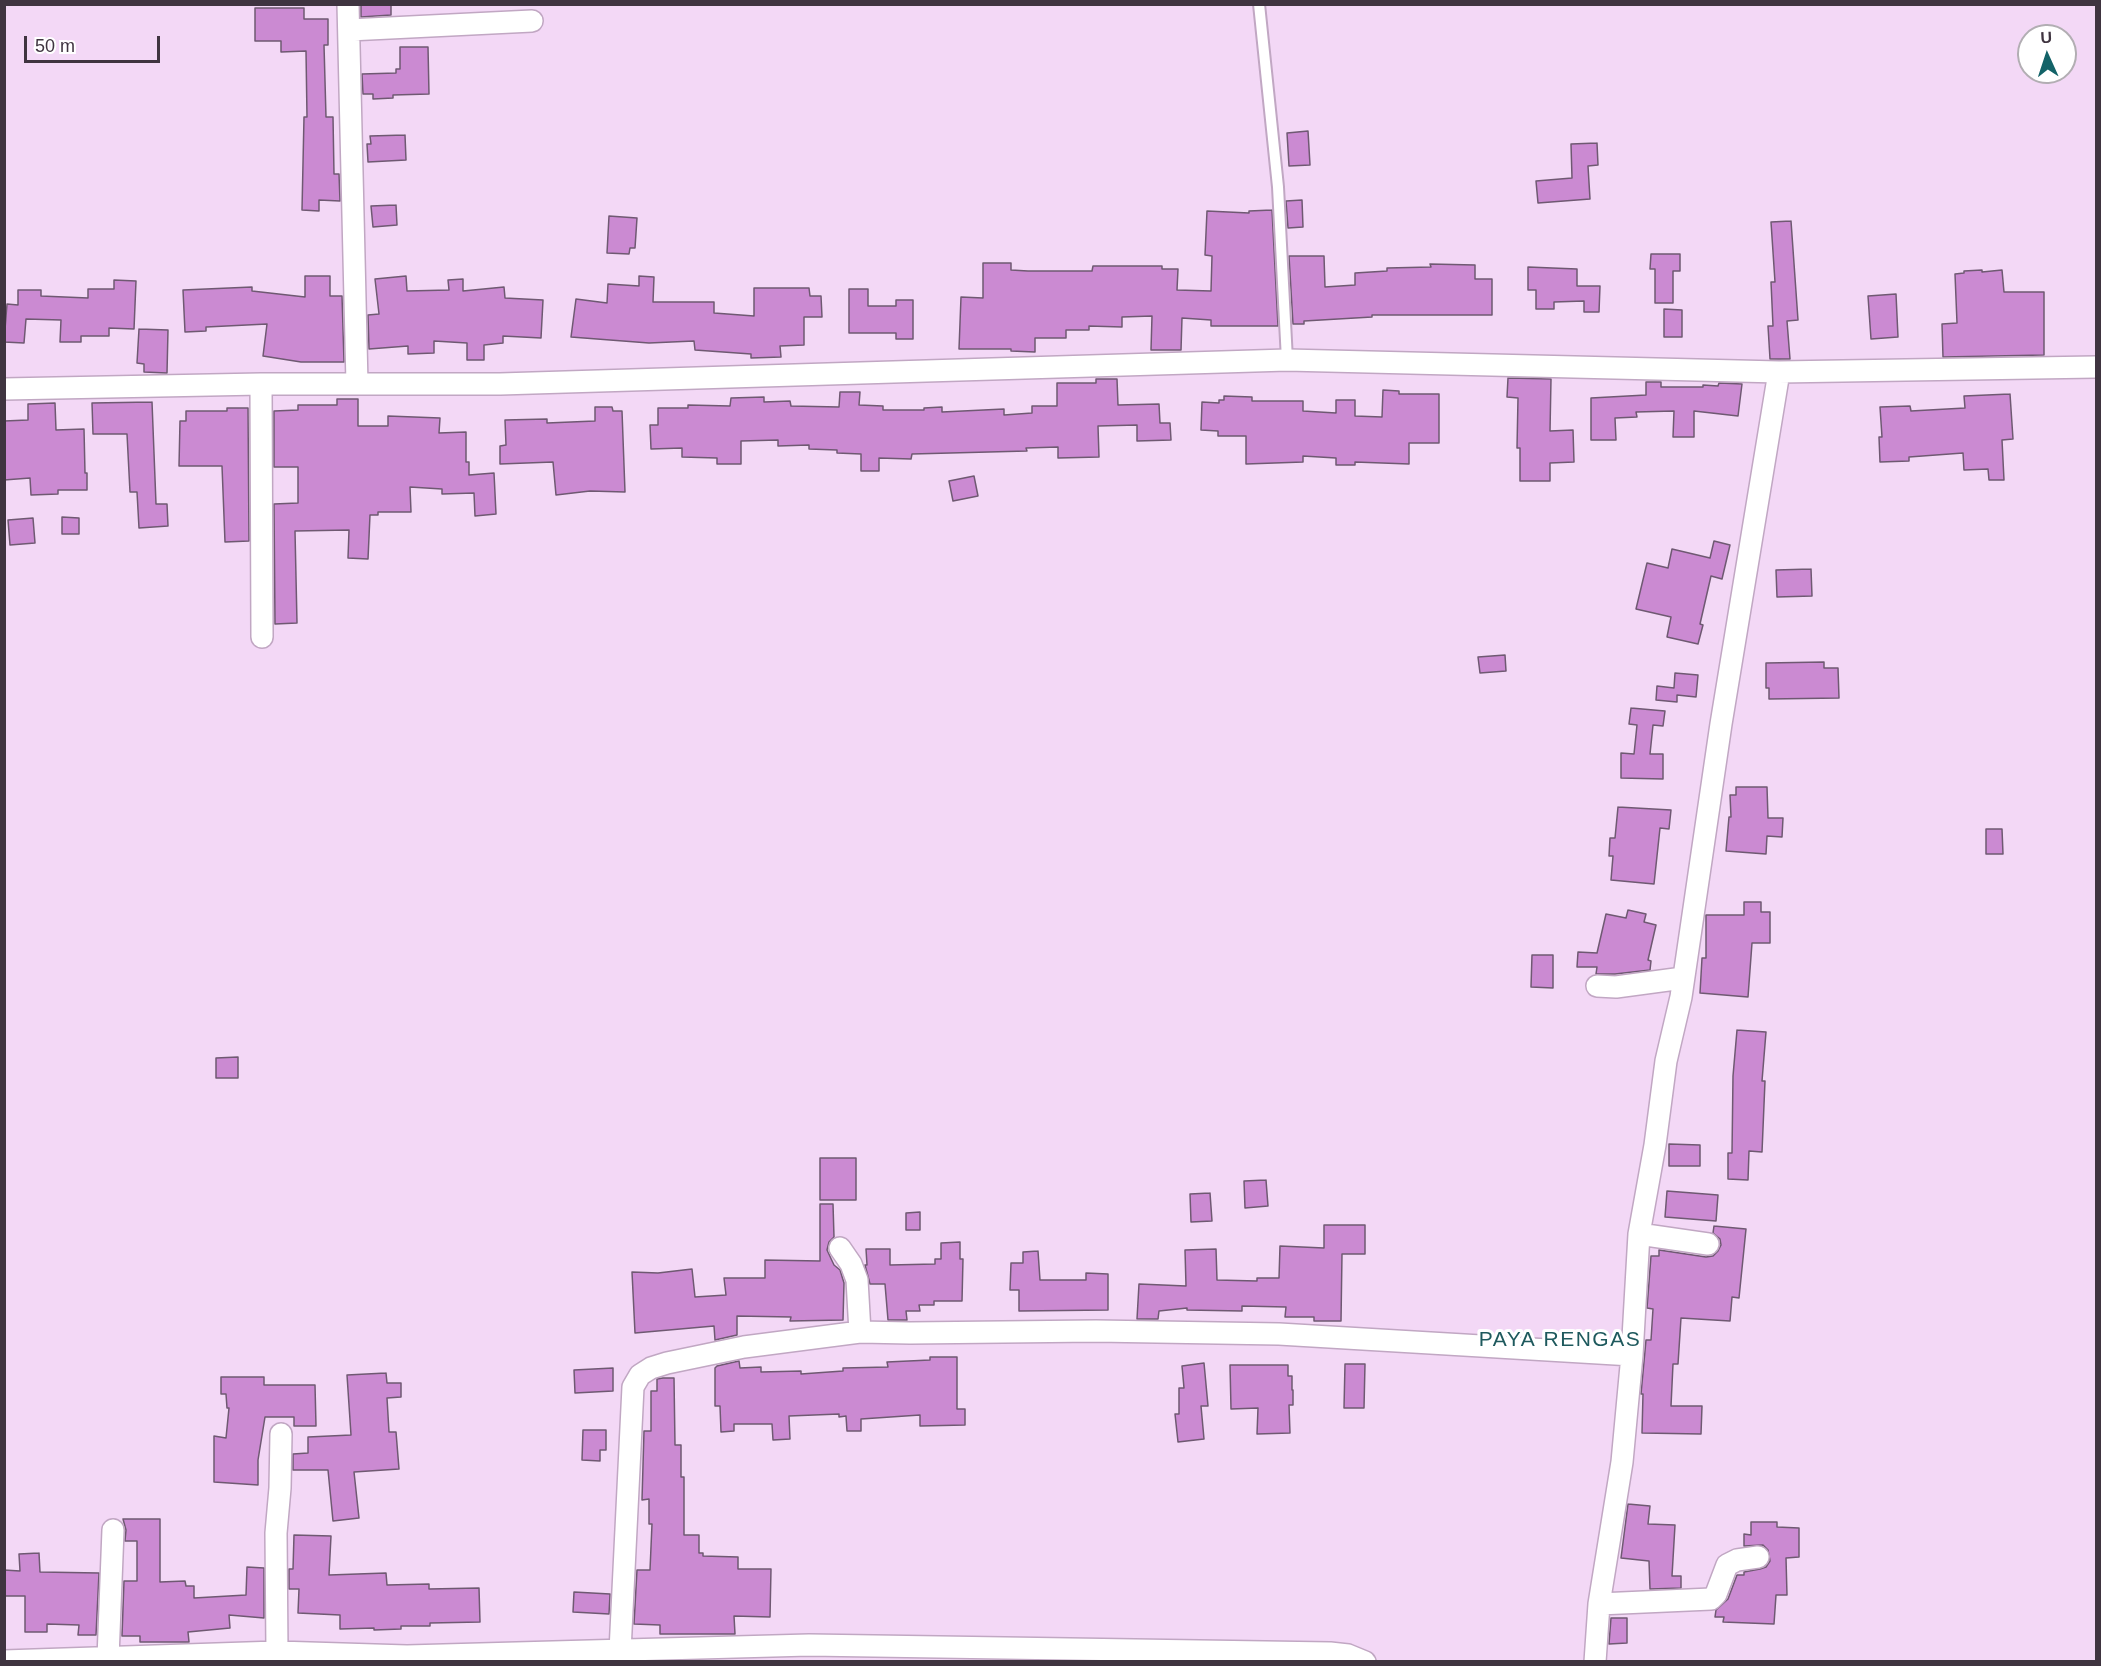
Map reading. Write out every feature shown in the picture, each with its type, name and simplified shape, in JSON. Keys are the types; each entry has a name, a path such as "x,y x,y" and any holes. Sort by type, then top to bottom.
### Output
{"street":[{"path":"348,4 357,384"},
{"path":"349,30 532,21"},
{"path":"4,389 261,384 590,382 1287,360 1779,372 2097,367"},
{"path":"1595,1662 1599,1604 1622,1462 1632,1355 1639,1234 1655,1145 1666,1061 1683,978 1723,712 1779,372"},
{"path":"261,384 262,637"},
{"path":"1597,986 1616,987 1683,978"},
{"path":"1639,1234 1708,1244"},
{"path":"840,1248 851,1264 857,1280 860,1332"},
{"path":"620,1651 633,1387 636,1380 651,1368 667,1363 744,1347 860,1332 1096,1331 1279,1335 1632,1355"},
{"path":"277,1652 276,1533 281,1434"},
{"path":"108,1658 113,1530"},
{"path":"1599,1604 1711,1599 1716,1594 1723,1570 1727,1565 1737,1560 1758,1557"},
{"path":"4,1660 277,1652 407,1656 620,1651 666,1654 1329,1653 1348,1655 1365,1662"}],"lane":[{"path":"1259,4 1278,187 1287,360"}],"building":[{"path":"361,4 391,4 391,15 361,17"},
{"path":"255,8 304,8 304,19 328,19 328,45 324,45 326,117 333,117 334,174 339,174 340,201 319,200 319,211 302,210 304,117 307,117 306,51 281,52 281,41 255,41"},
{"path":"400,47 428,47 429,94 393,95 393,98 373,99 373,94 363,94 362,74 396,73 396,69 400,69"},
{"path":"1308,131 1310,165 1289,166 1287,133"},
{"path":"405,135 406,160 368,162 367,144 371,144 370,136"},
{"path":"1597,143 1598,165 1588,166 1590,199 1538,203 1536,181 1572,178 1571,144"},
{"path":"1302,200 1303,227 1288,228 1286,201"},
{"path":"396,205 397,225 373,227 371,206"},
{"path":"1272,210 1278,326 1211,326 1211,320 1182,318 1181,350 1151,350 1152,316 1122,317 1122,327 1089,326 1089,330 1066,330 1066,338 1035,338 1035,352 1011,351 1011,349 959,349 961,297 983,298 983,263 1011,263 1011,270 1028,271 1092,271 1093,266 1162,266 1162,269 1178,269 1177,290 1211,291 1212,256 1205,255 1207,211 1249,213 1249,211"},
{"path":"609,216 637,218 635,248 630,248 629,254 607,253"},
{"path":"1791,221 1798,320 1787,321 1790,359 1770,359 1768,326 1773,326 1771,282 1775,282 1771,222"},
{"path":"1651,254 1680,254 1680,271 1673,271 1673,303 1655,303 1655,269 1650,269"},
{"path":"1289,256 1324,256 1325,287 1355,285 1355,273 1387,271 1387,268 1431,267 1430,264 1475,265 1475,279 1492,279 1492,315 1372,315 1372,317 1304,321 1304,324 1293,324"},
{"path":"1528,267 1577,269 1577,286 1600,286 1599,312 1584,312 1584,301 1554,302 1554,309 1536,309 1536,290 1528,290"},
{"path":"1982,270 1982,272 2002,270 2004,292 2044,292 2044,355 1943,357 1942,324 1957,323 1955,274"},
{"path":"305,276 330,276 330,296 342,296 344,362 301,362 263,356 267,324 206,327 206,331 185,332 183,290 252,287 252,291 305,297"},
{"path":"406,276 407,291 449,290 448,280 463,279 463,291 504,287 505,298 543,300 541,338 503,336 503,343 484,345 484,360 467,360 467,343 434,341 434,353 408,354 408,346 369,349 368,315 379,314 375,279"},
{"path":"639,276 654,277 653,302 714,302 714,313 754,316 754,288 809,288 810,296 821,296 822,317 804,317 804,345 780,346 781,357 751,358 751,354 695,350 694,341 649,343 571,337 576,299 607,303 608,284 639,286"},
{"path":"114,280 136,281 134,329 109,328 109,336 81,336 81,342 60,342 61,320 26,319 24,343 4,342 7,304 18,305 18,290 41,290 41,296 88,298 88,289 114,289"},
{"path":"849,289 868,289 868,306 896,306 896,300 913,300 913,339 896,339 896,333 849,333"},
{"path":"1896,294 1898,337 1871,339 1868,296"},
{"path":"1664,309 1682,310 1682,337 1664,337"},
{"path":"139,329 168,330 167,373 144,372 144,364 137,363"},
{"path":"1508,378 1551,379 1550,431 1573,430 1574,462 1550,463 1550,481 1520,481 1520,448 1517,448 1518,398 1507,397"},
{"path":"1096,379 1117,379 1118,405 1159,404 1160,423 1170,423 1171,440 1137,441 1137,425 1098,426 1099,457 1058,458 1058,447 1026,448 1027,451 912,454 911,459 879,458 879,471 861,471 861,454 809,449 809,445 778,446 778,440 741,441 741,464 717,464 717,458 682,457 682,448 651,449 650,425 658,425 658,408 688,408 688,405 730,406 731,398 764,397 764,402 790,401 791,406 839,407 840,392 860,392 859,405 883,406 883,410 924,410 924,408 942,407 942,412 1004,409 1004,415 1032,413 1032,406 1057,406 1057,383 1096,383"},
{"path":"1646,382 1661,382 1661,387 1718,386 1719,383 1742,384 1738,416 1694,411 1694,437 1673,437 1674,411 1636,412 1637,417 1615,418 1616,440 1591,440 1591,398 1646,395"},
{"path":"1383,390 1399,391 1399,394 1439,394 1439,443 1409,443 1409,464 1355,462 1355,465 1336,465 1336,458 1303,456 1303,462 1246,464 1246,436 1218,436 1218,431 1201,430 1202,402 1219,403 1219,400 1224,400 1224,396 1252,397 1252,401 1303,401 1303,411 1336,413 1336,400 1355,400 1355,416 1382,417"},
{"path":"2010,394 2013,439 2002,440 2004,480 1989,480 1988,469 1964,470 1963,453 1909,457 1909,461 1880,462 1879,437 1882,437 1880,407 1910,406 1911,411 1965,408 1964,396"},
{"path":"337,399 358,399 358,426 388,426 388,416 440,418 439,433 466,432 466,462 469,462 469,475 494,473 496,514 475,516 474,493 442,494 442,489 410,487 411,512 378,512 378,515 370,515 368,559 348,558 349,530 295,531 297,623 275,624 274,504 298,503 298,467 274,467 274,411 298,410 298,405 337,405"},
{"path":"152,402 156,504 167,504 168,526 139,528 137,492 130,492 127,434 93,434 92,403"},
{"path":"55,403 56,430 84,429 87,490 58,490 58,494 31,495 30,478 4,480 4,421 28,420 28,404"},
{"path":"595,407 612,407 613,411 622,411 625,492 590,491 556,495 553,462 500,464 500,446 506,445 505,420 547,419 547,423 595,421"},
{"path":"227,408 248,408 249,541 225,542 222,466 179,466 180,421 186,421 186,411 227,411"},
{"path":"974,476 978,496 953,501 949,481"},
{"path":"62,517 79,518 79,534 62,534"},
{"path":"33,518 35,543 10,545 8,520"},
{"path":"1714,541 1730,545 1722,579 1711,576 1698,644 1667,637 1671,617 1636,609 1647,563 1668,568 1672,549 1710,558"},
{"path":"1811,569 1812,596 1777,597 1776,570"},
{"path":"1505,655 1506,671 1480,673 1478,657"},
{"path":"1824,662 1824,668 1838,668 1839,698 1769,699 1769,688 1766,688 1766,663"},
{"path":"1675,673 1698,675 1696,697 1677,695 1677,702 1656,700 1657,686 1674,688"},
{"path":"1631,708 1665,711 1663,726 1653,725 1650,754 1663,754 1663,779 1621,778 1621,753 1634,754 1637,725 1629,724"},
{"path":"1736,787 1767,787 1768,818 1783,818 1782,837 1767,836 1766,854 1726,851 1729,817 1731,817 1730,795 1736,795"},
{"path":"1618,807 1671,810 1669,829 1660,828 1654,884 1611,880 1613,856 1609,856 1610,838 1615,838"},
{"path":"1986,829 2002,829 2003,854 1986,854"},
{"path":"1744,902 1761,902 1761,912 1770,912 1770,943 1752,943 1748,997 1700,993 1702,958 1706,958 1706,915 1744,915"},
{"path":"1628,910 1646,914 1644,922 1656,925 1648,960 1651,961 1650,970 1596,974 1597,967 1577,967 1578,952 1597,953 1606,914 1626,918"},
{"path":"1532,955 1553,955 1553,988 1531,987"},
{"path":"1737,1030 1766,1032 1762,1081 1765,1081 1762,1152 1749,1151 1748,1180 1728,1179 1728,1153 1732,1153 1733,1076"},
{"path":"238,1057 238,1078 216,1078 216,1058"},
{"path":"1669,1144 1700,1145 1700,1166 1669,1166"},
{"path":"820,1158 856,1158 856,1200 820,1200"},
{"path":"1266,1180 1268,1206 1245,1208 1244,1181"},
{"path":"1667,1191 1718,1195 1716,1221 1665,1217"},
{"path":"1210,1193 1212,1221 1191,1222 1190,1194"},
{"path":"820,1204 833,1204 834,1237 829,1242 827,1250 834,1265 840,1270 844,1283 843,1320 790,1321 791,1317 737,1316 737,1335 715,1340 714,1326 635,1333 632,1272 658,1273 692,1269 695,1297 726,1295 724,1278 765,1278 765,1260 820,1261"},
{"path":"920,1212 920,1230 906,1230 906,1213"},
{"path":"1324,1225 1365,1225 1365,1254 1342,1254 1341,1321 1314,1321 1314,1317 1285,1317 1286,1307 1242,1306 1242,1311 1187,1310 1187,1308 1159,1311 1158,1319 1137,1319 1139,1284 1186,1286 1185,1250 1216,1249 1217,1280 1257,1281 1257,1278 1279,1278 1280,1246 1324,1248"},
{"path":"1714,1226 1746,1229 1739,1298 1732,1297 1730,1321 1681,1318 1678,1364 1673,1364 1671,1406 1702,1406 1701,1434 1642,1433 1643,1394 1641,1394 1646,1340 1651,1340 1653,1309 1647,1308 1651,1256 1659,1256 1659,1250 1713,1256 1721,1245 1720,1239 1713,1233"},
{"path":"960,1242 960,1259 963,1259 962,1301 934,1301 934,1305 919,1305 920,1311 906,1311 907,1320 888,1320 885,1284 870,1284 865,1265 867,1265 866,1249 890,1249 890,1265 935,1264 935,1259 941,1259 941,1243"},
{"path":"1038,1251 1040,1280 1086,1280 1086,1273 1108,1274 1108,1310 1019,1311 1019,1290 1010,1290 1011,1263 1023,1263 1023,1252"},
{"path":"930,1357 957,1357 957,1409 965,1409 965,1425 920,1426 920,1415 861,1419 861,1431 847,1431 846,1416 839,1417 839,1414 789,1416 790,1439 773,1440 772,1424 734,1424 734,1431 721,1432 720,1406 715,1406 715,1368 717,1366 739,1361 740,1368 761,1367 761,1372 801,1371 801,1374 843,1371 843,1368 888,1367 887,1362 930,1360"},
{"path":"1204,1363 1208,1406 1201,1406 1204,1439 1178,1442 1175,1414 1179,1414 1179,1388 1184,1388 1182,1366"},
{"path":"1345,1364 1365,1364 1364,1408 1344,1408"},
{"path":"1230,1365 1288,1365 1288,1376 1292,1376 1293,1390 1293,1405 1289,1405 1290,1433 1257,1434 1258,1408 1231,1409"},
{"path":"613,1368 613,1391 575,1393 574,1370"},
{"path":"386,1373 387,1383 401,1383 401,1397 387,1398 389,1432 396,1432 399,1469 354,1472 359,1518 333,1521 328,1470 293,1470 293,1454 308,1453 308,1437 351,1435 347,1375"},
{"path":"221,1377 264,1377 264,1385 315,1385 316,1426 294,1426 294,1417 265,1417 258,1460 258,1485 214,1482 214,1436 226,1438 229,1408 227,1408 226,1394 221,1394"},
{"path":"674,1378 675,1445 681,1445 681,1477 684,1477 684,1535 699,1535 699,1553 703,1553 703,1556 738,1557 738,1569 771,1569 770,1617 734,1616 735,1634 660,1634 660,1625 634,1624 637,1570 650,1570 652,1524 649,1524 649,1499 642,1500 644,1431 651,1431 651,1391 657,1391 657,1379"},
{"path":"583,1430 606,1430 606,1450 600,1450 600,1461 582,1460"},
{"path":"1628,1504 1650,1506 1648,1524 1675,1525 1672,1576 1681,1576 1681,1588 1650,1589 1649,1561 1621,1558"},
{"path":"123,1519 160,1519 160,1582 185,1581 186,1586 194,1586 194,1598 246,1595 247,1567 264,1568 264,1618 229,1615 230,1628 188,1632 189,1642 140,1642 140,1636 122,1636 124,1581 137,1581 137,1541 125,1541 126,1530"},
{"path":"1751,1522 1777,1522 1777,1527 1799,1528 1799,1557 1786,1558 1787,1595 1776,1595 1774,1624 1723,1622 1724,1617 1715,1617 1716,1610 1728,1599 1737,1575 1744,1575 1744,1572 1766,1567 1770,1561 1768,1550 1763,1545 1744,1546 1744,1534 1751,1535"},
{"path":"294,1535 331,1536 329,1575 386,1573 387,1585 429,1584 429,1589 479,1588 480,1622 430,1623 430,1626 401,1626 401,1629 340,1629 340,1615 298,1613 299,1589 289,1589 289,1569 293,1569"},
{"path":"39,1553 40,1572 99,1573 96,1635 78,1635 79,1625 47,1624 47,1632 25,1632 25,1596 4,1596 4,1570 20,1571 19,1554"},
{"path":"574,1592 610,1594 609,1614 573,1612"},
{"path":"1611,1618 1627,1618 1627,1643 1609,1644"}],"district":[{"name":"PAYA RENGAS","path":"1560,1340"}]}
